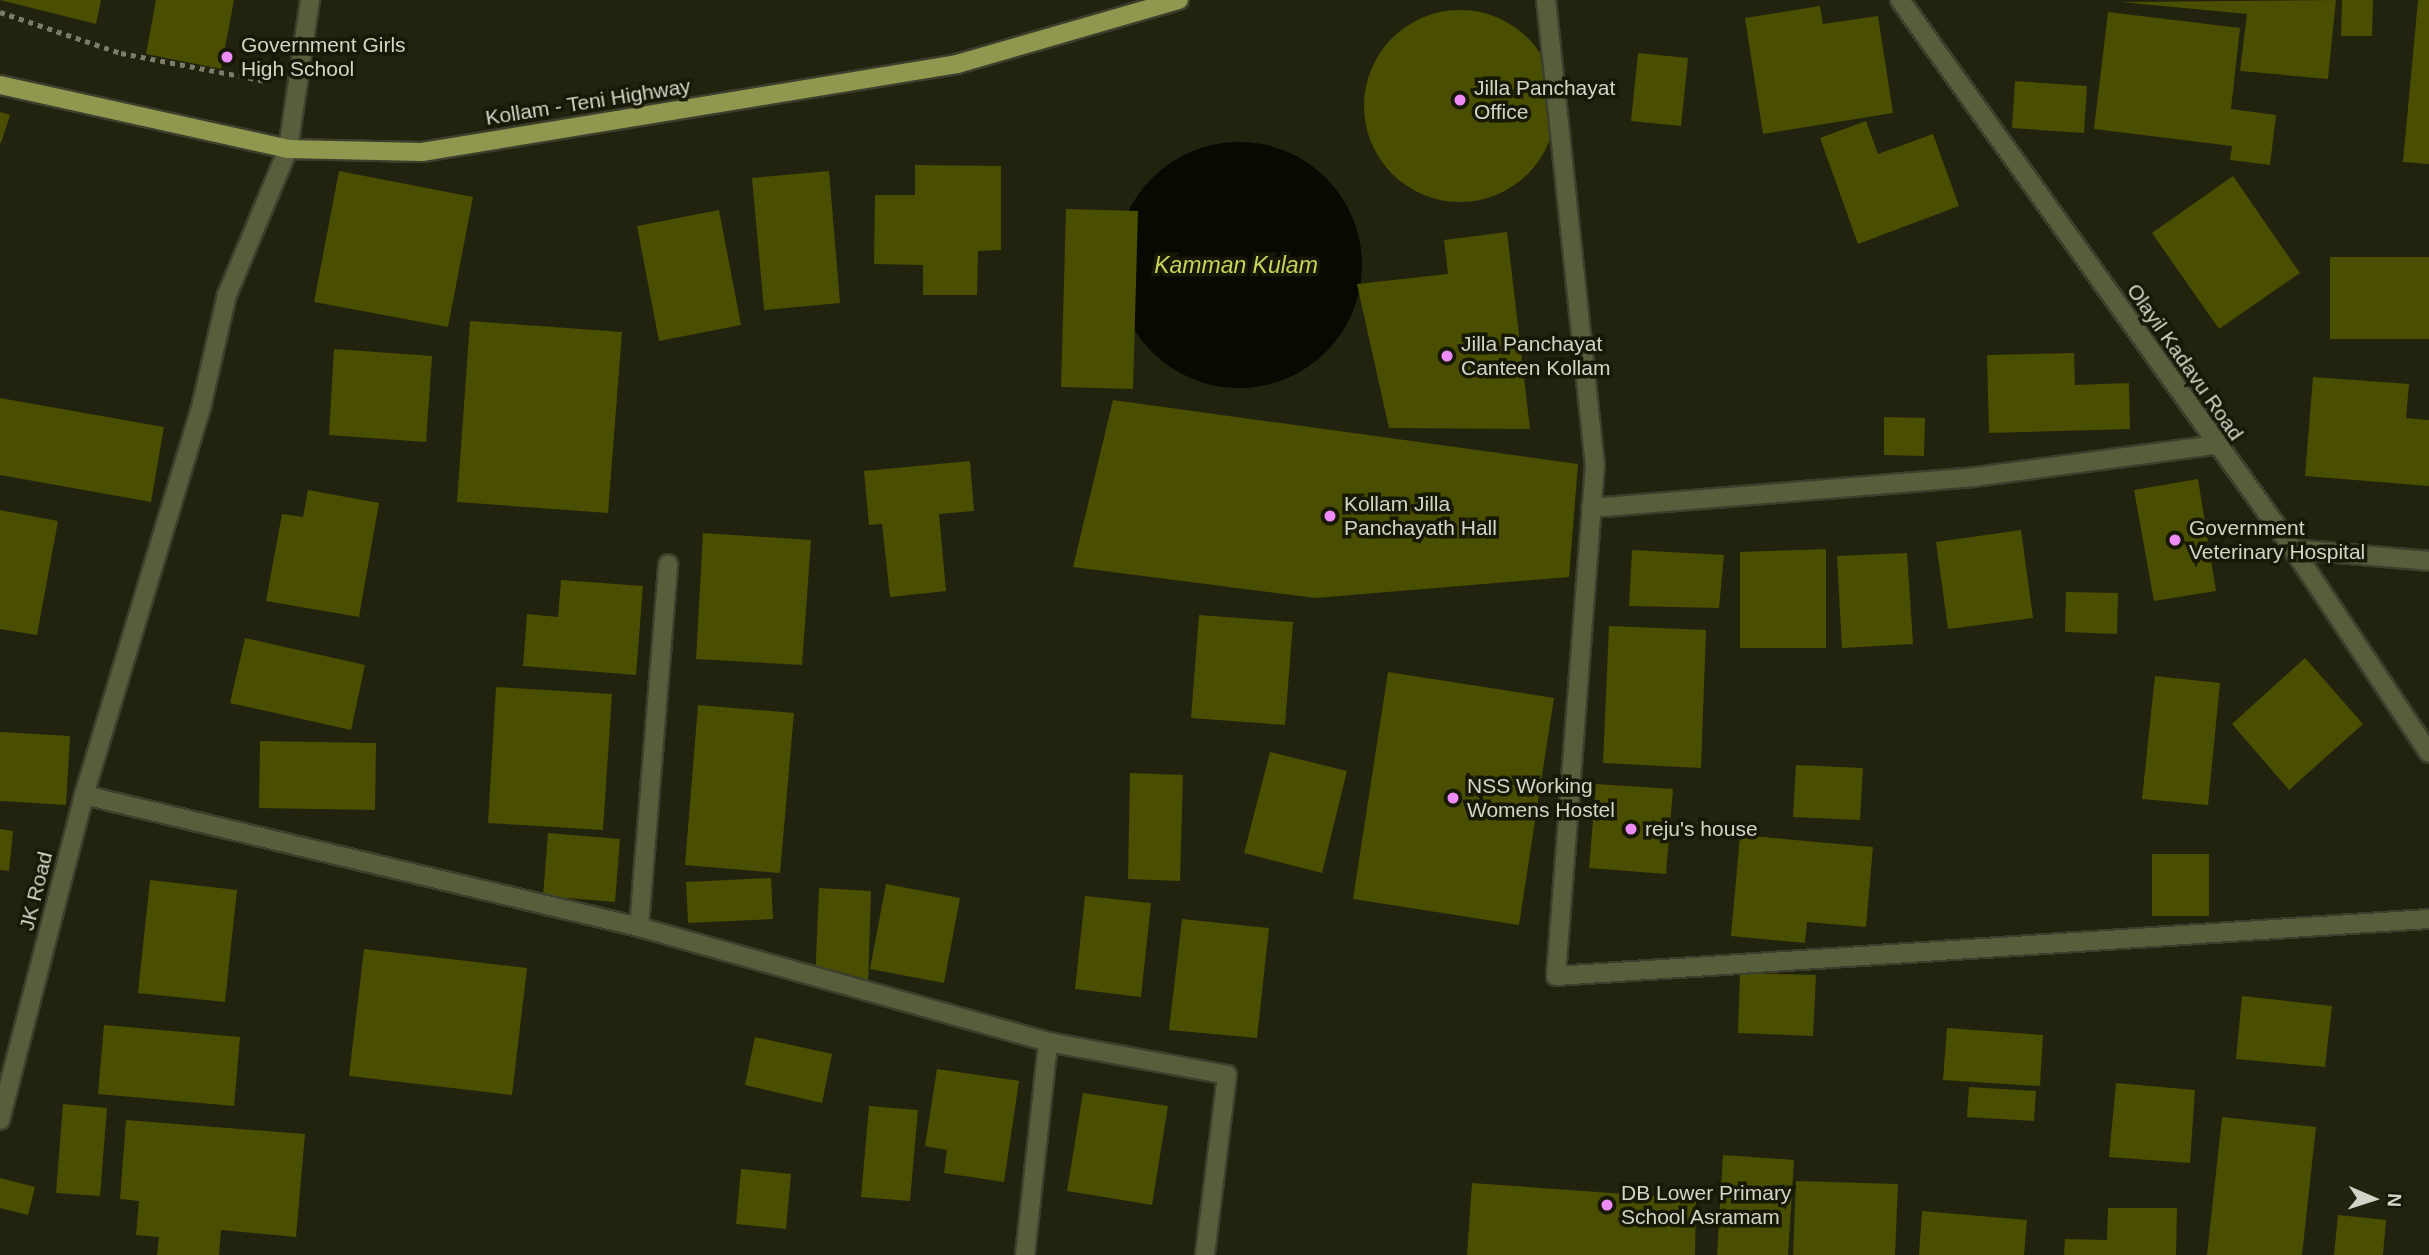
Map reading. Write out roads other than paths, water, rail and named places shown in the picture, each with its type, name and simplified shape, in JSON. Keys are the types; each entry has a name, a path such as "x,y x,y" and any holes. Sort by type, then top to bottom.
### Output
{"main road":[{"name":"Kollam - Teni Highway","path":"0,85 288,149 422,152 957,65 1179,0"}],"street":[{"name":"JK Road","path":"0,1120 84,795 202,403 227,295 288,149 301,87 310,0"},
{"path":"1546,0 1595,464 1556,976 2429,919"},
{"name":"Olayil Kadavu Road","path":"1900,0 2293,549 2429,752"},
{"path":"1591,508 1975,477 2216,445"},
{"path":"2293,549 2429,561"},
{"path":"639,928 668,564"},
{"path":"84,795 639,928 1048,1042 1227,1075 1205,1255"},
{"path":"1025,1255 1048,1042"}],"water":[{"name":"Kamman Kulam","path":"1239,142 1286,152 1307,163 1326,178 1341,197 1352,218 1362,265 1352,312 1341,333 1326,352 1307,367 1286,378 1239,388 1192,378 1171,367 1152,352 1137,333 1126,312 1116,265 1126,218 1137,197 1152,178 1171,163 1192,152"}],"place":[{"name":"Government Girls High School","path":"227,57"},
{"name":"Jilla Panchayat Office","path":"1460,100"},
{"name":"Jilla Panchayat Canteen Kollam","path":"1447,356"},
{"name":"Kollam Jilla Panchayath Hall","path":"1330,516"},
{"name":"Government Veterinary Hospital","path":"2175,540"},
{"name":"NSS Working Womens Hostel","path":"1453,798"},
{"name":"reju's house","path":"1631,829"},
{"name":"DB Lower Primary School Asramam","path":"1607,1205"}]}
